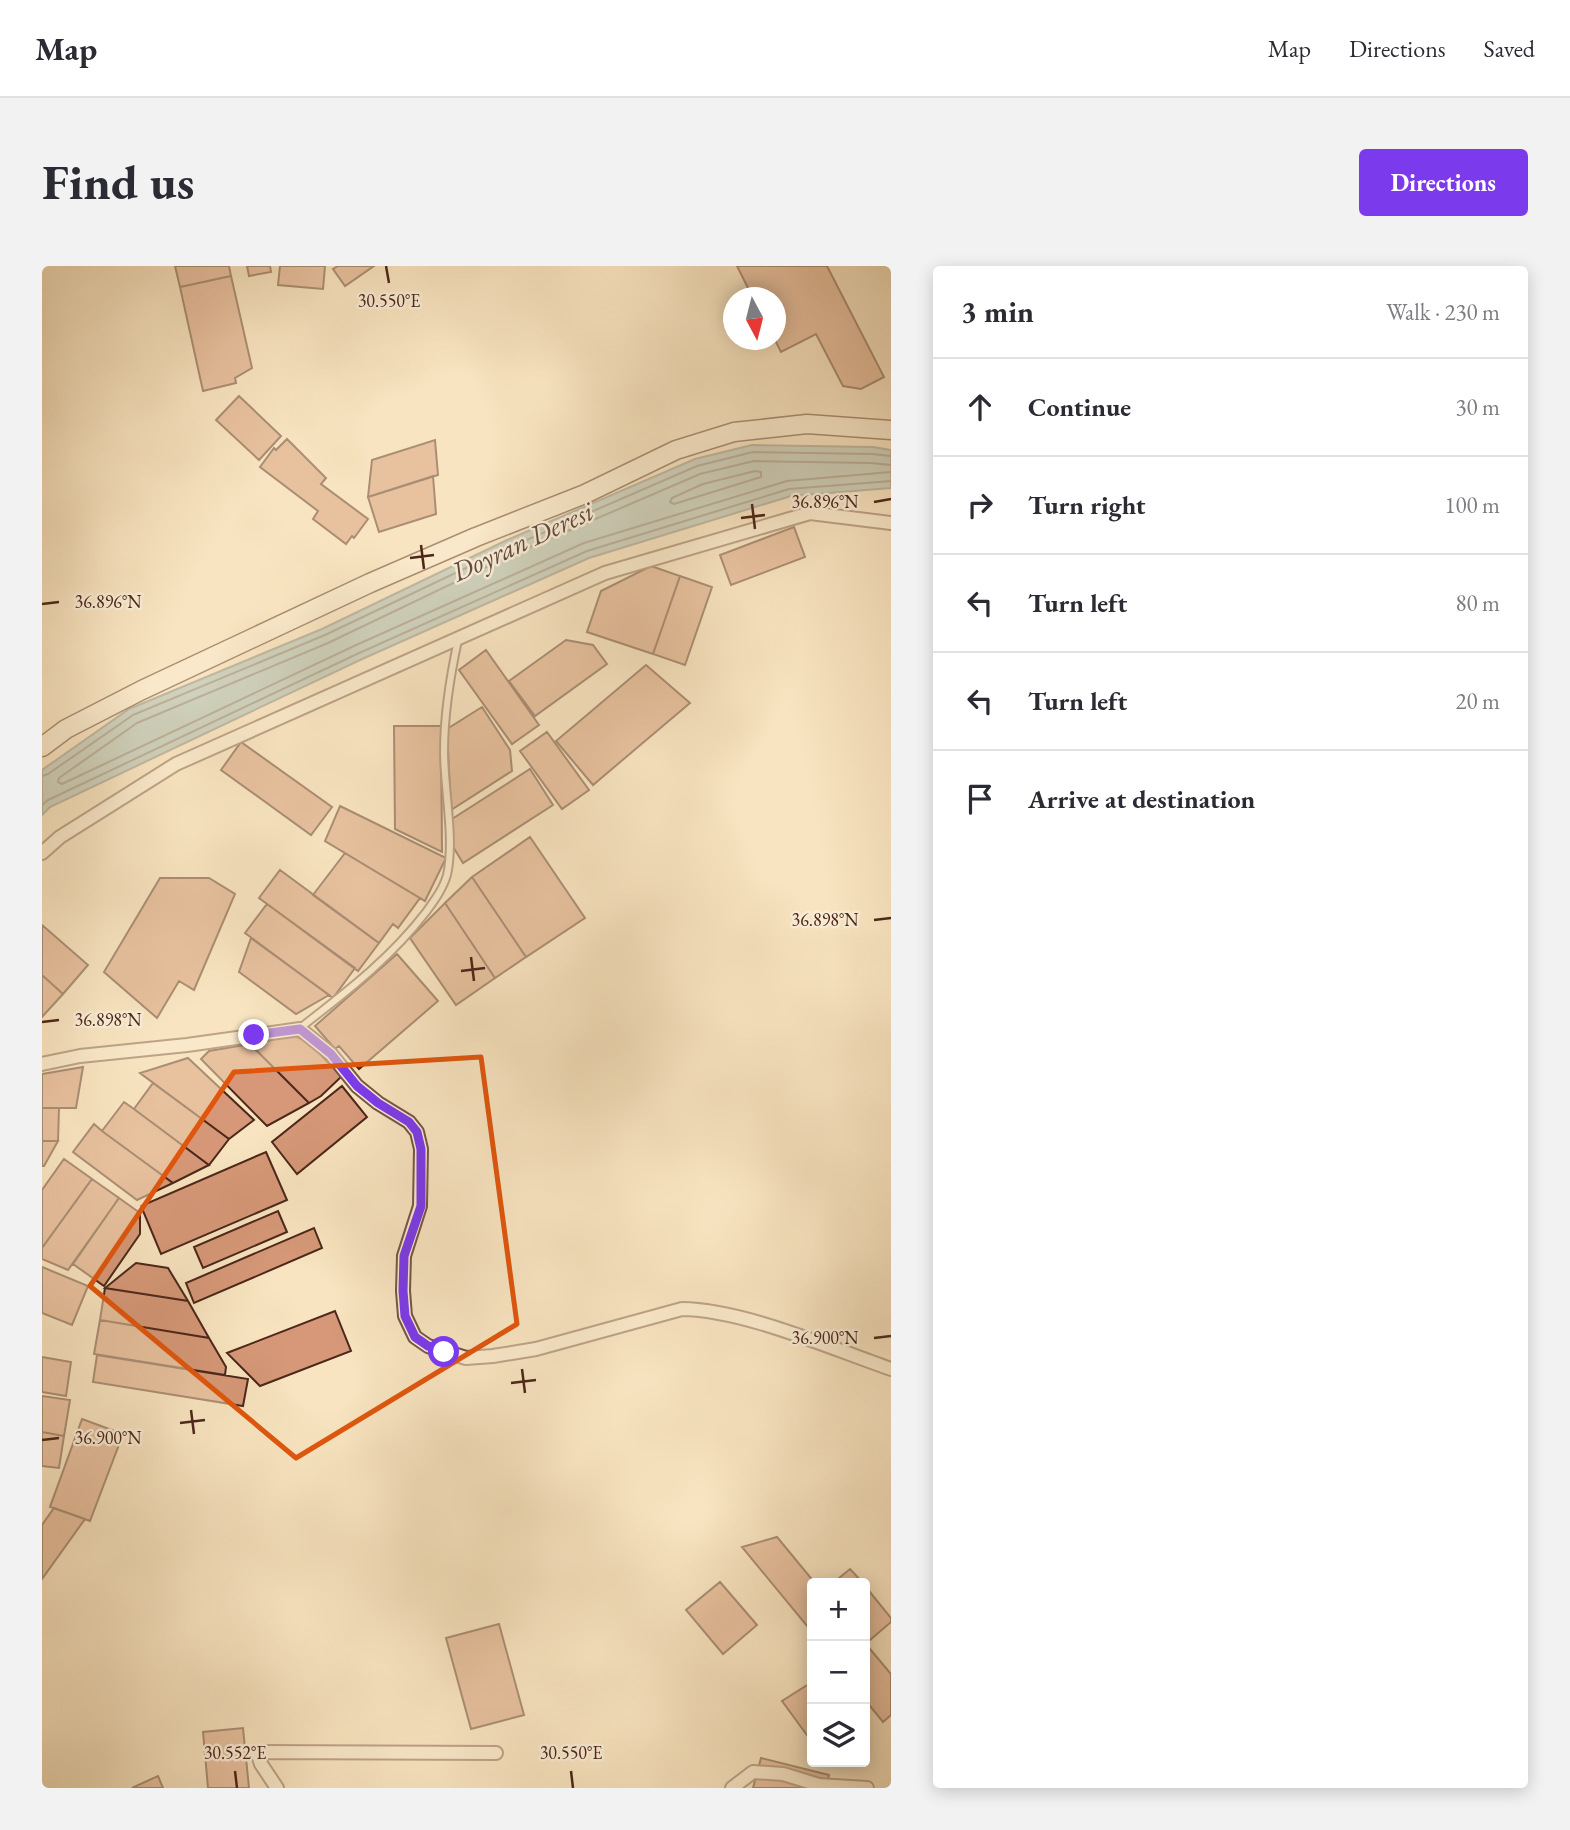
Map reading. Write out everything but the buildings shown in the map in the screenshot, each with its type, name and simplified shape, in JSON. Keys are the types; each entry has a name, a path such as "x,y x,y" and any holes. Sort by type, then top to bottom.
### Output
{"street":[{"path":"42,747 66,729 142,690 370,583 475,537 585,494 676,450 734,432 807,424 891,430"},
{"path":"42,853 60,836 176,764 606,573 810,513 891,523"},
{"path":"42,1064 80,1056 187,1045 300,1029 331,1054 357,1086 409,1122 417,1132 421,1149 421,1206 404,1256 403,1291 405,1316 415,1337 428,1346 466,1358 493,1356 536,1349 682,1309 704,1310 763,1325 891,1369"},
{"path":"277,1788 261,1764 257,1752 496,1753"},
{"path":"732,1788 753,1772 783,1774 819,1785 867,1788"}],"lane":[{"path":"300,1029 370,974 405,939 439,895 447,875 449,844 444,750 447,687 459,638"}],"highlighted area":[{"path":"481,1057 517,1324 296,1458 90,1286 234,1072"}],"water":[{"name":"Doyran Deresi","path":"752,445 873,447 891,450 891,488 791,496 589,558 360,660 50,807 42,815 42,770 129,709 322,629 505,541 695,459"}],"route":[{"path":"254,1035 300,1029 331,1054 357,1086 409,1122 417,1132 421,1149 421,1206 404,1256 405,1316 415,1337 444,1352"}]}
